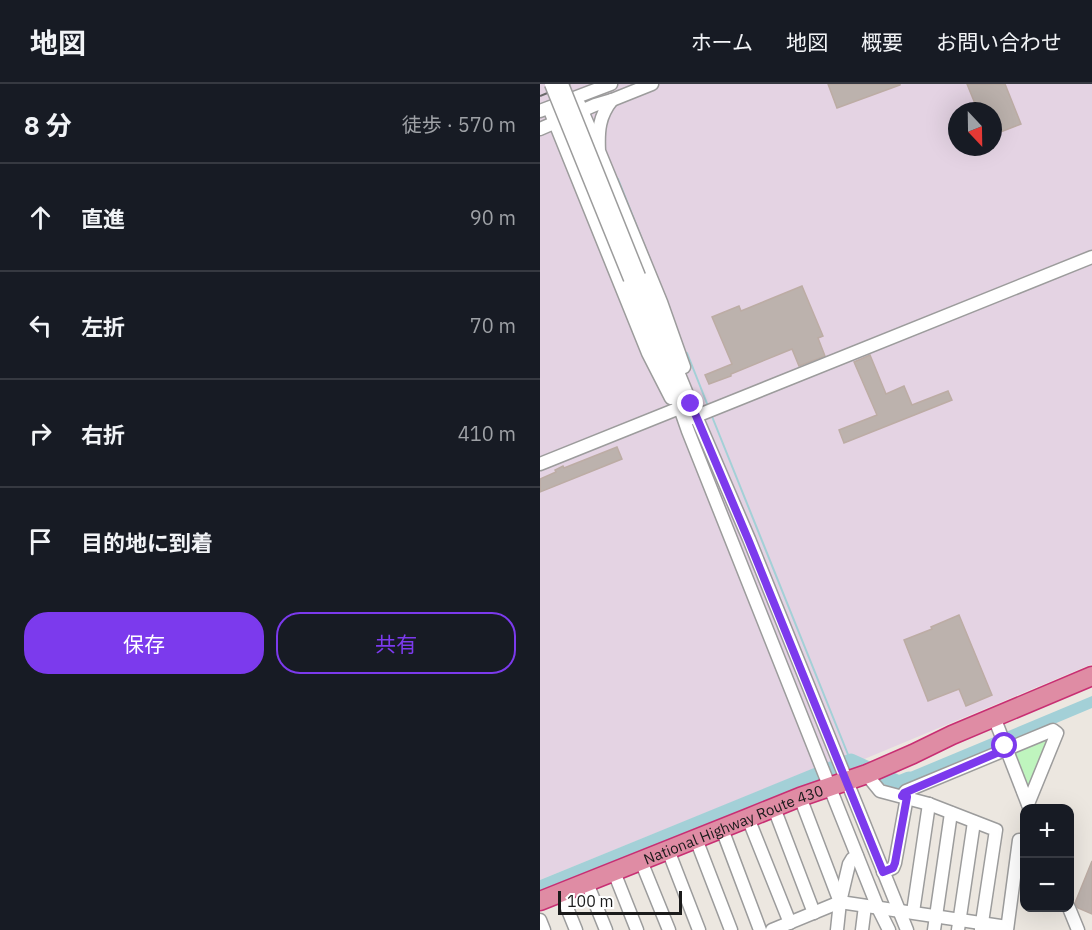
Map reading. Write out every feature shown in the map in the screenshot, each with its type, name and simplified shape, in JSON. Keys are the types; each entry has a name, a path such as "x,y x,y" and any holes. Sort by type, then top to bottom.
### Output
{"highway":[{"name":"National Highway Route 430","path":"997,725 1092,675"},
{"name":"National Highway Route 430","path":"540,901 562,897 802,802 835,777 877,774 1092,685"},
{"name":"National Highway Route 430","path":"540,911 562,897"}],"street":[{"path":"551,84 685,389"},
{"path":"562,84 675,391 683,406"},
{"path":"611,84 545,110 556,123 646,348 668,394 683,406 700,415 835,777 857,856 889,930"},
{"path":"540,129 652,84"},
{"path":"576,98 676,342 688,378 683,406"},
{"path":"599,151 600,124 605,109 612,100"},
{"path":"700,415 1092,257"},
{"path":"540,464 683,406"},
{"path":"997,725 1028,804"},
{"path":"883,872 893,868 895,863 906,791 1053,730 1057,733 1030,804"},
{"path":"877,774 880,791 929,804 996,830 981,926"},
{"path":"835,777 883,872 907,930"},
{"path":"802,802 840,902"},
{"path":"914,912 929,804"},
{"path":"776,812 814,913"},
{"path":"934,930 951,813"},
{"path":"749,822 790,923"},
{"path":"959,925 974,822"},
{"path":"723,832 760,930"},
{"path":"772,930 840,902 914,912 959,925 1007,928 1019,840"},
{"path":"697,843 731,930"},
{"path":"669,854 699,930"},
{"path":"837,930 840,902 849,864 857,856"},
{"path":"643,865 669,930"},
{"path":"616,876 637,930"},
{"path":"588,887 606,930"},
{"path":"562,897 576,930"},
{"path":"862,930 865,906"},
{"path":"1071,912 1078,930"},
{"path":"540,921 544,930"}],"shaded area":[{"path":"540,84 1092,84 1092,664 862,760 850,754 540,880"}],"green space":[{"path":"1048,737 1051,740 1028,793 1014,757 1019,748"}],"water":[{"path":"1092,696 1092,708 900,789 886,782"}],"pier":[{"path":"864,760 900,776 885,782 850,765"}],"building":[{"path":"828,84 900,84 900,85 837,108"},
{"path":"967,84 1005,84 1021,124 1002,131 1002,102 974,102"},
{"path":"802,286 823,336 818,338 825,356 799,366 792,349 709,384 705,375 732,364 712,317 739,306 741,311"},
{"path":"870,355 886,394 904,386 912,405 948,391 952,400 844,443 839,430 877,415 854,362"},
{"path":"617,447 622,459 540,492 540,479 556,472 555,470"},
{"path":"959,615 992,695 966,706 959,689 928,701 904,640"},
{"path":"1092,861 1092,914 1078,908 1075,903"}],"waterway":[{"path":"618,179 651,262"},
{"path":"687,353 708,406"},
{"path":"711,414 849,757"},
{"path":"540,888 851,761 899,783 909,779"},
{"path":"540,883 818,769"}],"railway":[{"path":"540,96 570,84"}],"route":[{"path":"691,404 883,872 893,868 895,863 907,797 902,796 904,793 1006,749 1005,746"}]}
